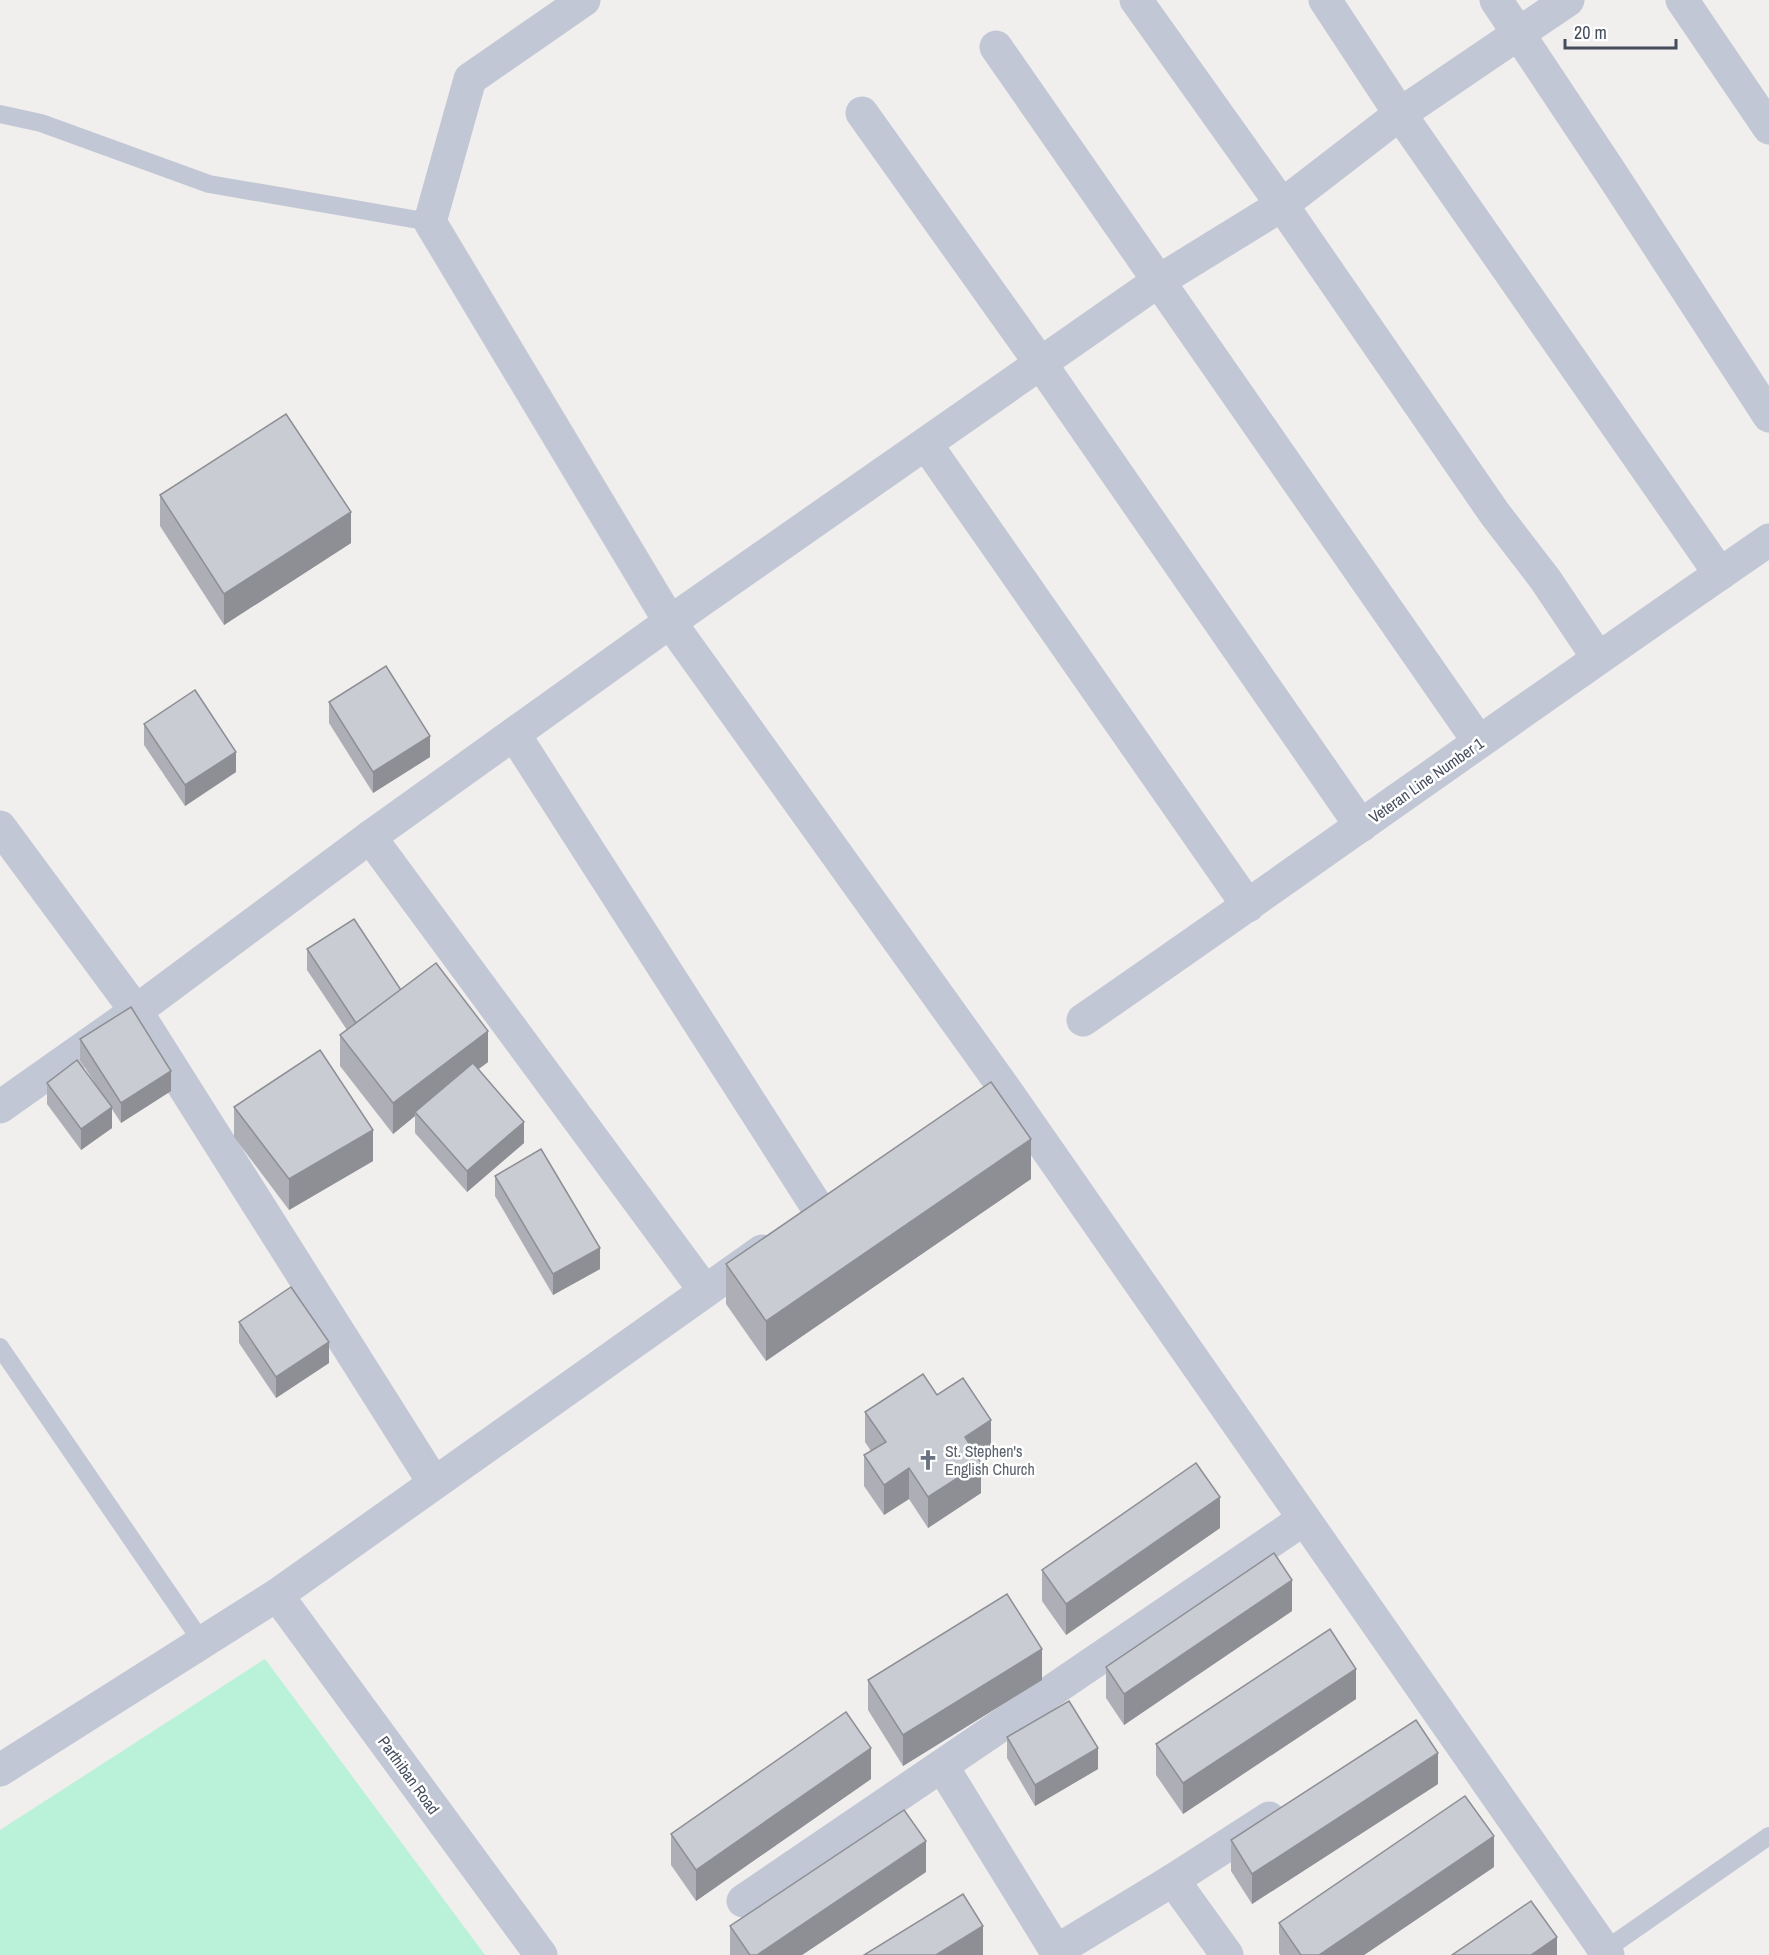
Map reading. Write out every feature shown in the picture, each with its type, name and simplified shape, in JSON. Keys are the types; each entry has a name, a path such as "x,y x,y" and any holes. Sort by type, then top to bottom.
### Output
{"street":[{"path":"585,0 470,79 430,222 670,621 990,1089 1304,1519 1606,1953"},
{"path":"1136,0 1282,205 1495,514 1545,579 1598,658"},
{"path":"1325,0 1400,114 1720,574"},
{"path":"1496,0 1769,416"},
{"path":"0,1107 136,1011 370,837 670,621 1157,282 1282,205 1400,114 1568,0"},
{"path":"1682,0 1769,128"},
{"path":"996,47 1157,282 1479,742"},
{"path":"862,113 1041,364 1361,826"},
{"path":"926,444 1248,906"},
{"name":"Veteran Line Number 1","path":"1083,1020 1769,540"},
{"path":"514,734 803,1222"},
{"path":"0,827 136,1011 434,1484"},
{"path":"370,837 705,1291"},
{"path":"0,1770 277,1595 847,1190"},
{"path":"743,1901 1304,1519"},
{"name":"Parthiban Road","path":"277,1595 541,1955"},
{"path":"1408,1728 1437,1709"},
{"path":"942,1766 1052,1953 1173,1880 1291,1804"},
{"path":"1173,1880 1227,1955"}],"lane":[{"path":"0,114 41,123 208,183 430,222"},
{"path":"0,1347 202,1642"},
{"path":"1606,1953 1769,1836"}],"green space":[{"path":"265,1659 485,1955 0,1955 0,1830"}],"building":[{"path":"286,414 351,512 224,594 160,495"},
{"path":"386,666 430,736 373,772 329,702"},
{"path":"195,690 236,752 185,785 144,724"},
{"path":"354,919 401,990 356,1023 307,949"},
{"path":"436,963 488,1031 393,1103 340,1035"},
{"path":"131,1007 171,1071 121,1103 80,1039"},
{"path":"320,1050 373,1130 289,1179 234,1107"},
{"path":"77,1060 112,1107 81,1129 47,1083"},
{"path":"473,1063 524,1122 467,1171 415,1112"},
{"path":"991,1082 1031,1139 766,1321 726,1264"},
{"path":"541,1149 600,1248 553,1274 495,1176"},
{"path":"291,1287 329,1342 276,1377 239,1322"},
{"name":"St. Stephen's English Church","path":"923,1374 937,1395 963,1378 991,1420 965,1437 981,1463 928,1497 909,1468 884,1485 864,1455 886,1442 865,1412"},
{"path":"1196,1463 1220,1497 1066,1604 1042,1570"},
{"path":"1274,1553 1292,1580 1124,1694 1106,1667"},
{"path":"1007,1594 1042,1649 903,1735 868,1680"},
{"path":"1330,1629 1356,1669 1183,1783 1156,1744"},
{"path":"1069,1701 1098,1748 1035,1785 1007,1737"},
{"path":"846,1712 871,1748 696,1870 671,1834"},
{"path":"1416,1720 1438,1753 1252,1874 1231,1840"},
{"path":"1465,1796 1494,1836 1319,1955 1301,1955 1279,1923"},
{"path":"904,1810 926,1841 757,1955 750,1955 730,1926"},
{"path":"963,1894 983,1926 936,1955 864,1955"},
{"path":"1531,1901 1557,1937 1531,1955 1452,1955"}],"place":[{"name":"St. Stephen's English Church","path":"928,1460"}]}
